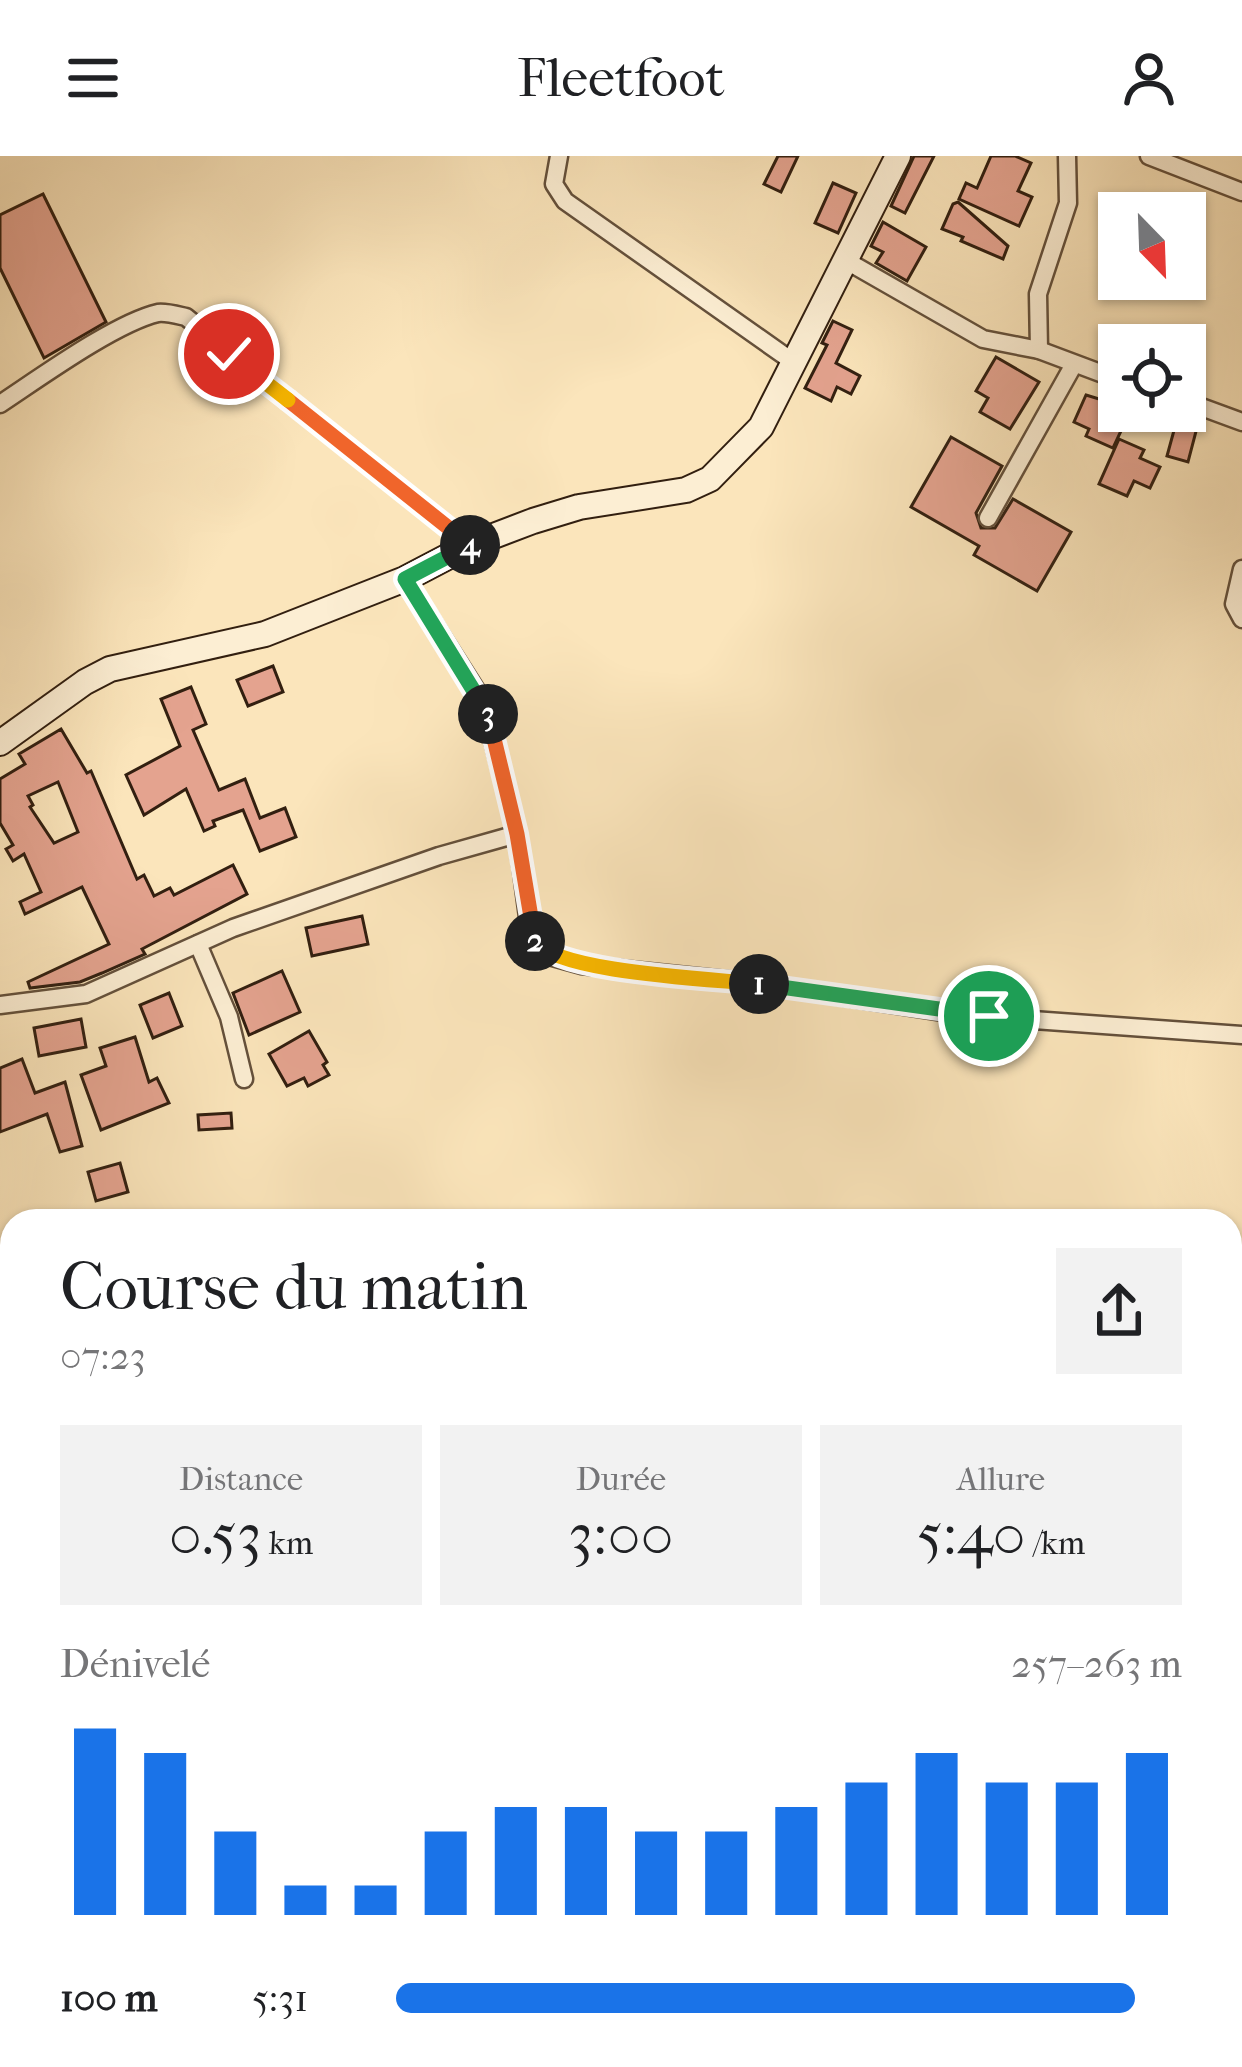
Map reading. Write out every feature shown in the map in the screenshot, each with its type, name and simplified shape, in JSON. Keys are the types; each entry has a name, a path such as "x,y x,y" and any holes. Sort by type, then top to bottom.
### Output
{"street":[{"path":"560,156 554,184 565,201 792,361"},
{"path":"0,743 110,669 265,634 405,579 470,544 579,507 686,490 716,475 761,427 898,156"},
{"path":"1039,350 1038,294 1068,203 1066,156"},
{"path":"1149,156 1242,192"},
{"path":"845,260 982,339 1039,350 1098,374"},
{"path":"0,404 133,323 161,312 186,317 470,544"},
{"path":"988,518 1073,366"},
{"path":"1206,409 1242,422"},
{"path":"1242,569 1234,604 1242,619"},
{"path":"405,579 483,701 517,834 530,932 538,947 552,957 964,1015 1242,1035"},
{"path":"0,1005 86,994 233,928 439,856 517,834"},
{"path":"198,944 229,1017 244,1079"}],"building":[{"path":"778,156 798,156 781,192 764,184"},
{"path":"914,156 934,156 905,213 891,206"},
{"path":"991,156 1015,156 1031,163 1018,191 1032,197 1019,226 959,199 966,183 977,188"},
{"path":"833,183 856,193 838,233 815,223"},
{"path":"43,194 106,322 44,358 0,268 0,215"},
{"path":"958,202 1008,246 1003,259 942,229"},
{"path":"883,222 926,247 907,281 876,263 883,252 871,246"},
{"path":"833,321 852,330 836,363 860,376 851,394 837,387 831,401 805,388 827,345 822,343"},
{"path":"996,357 1039,382 1010,429 980,412 988,398 976,391"},
{"path":"1086,395 1098,399 1098,432 1120,432 1113,448 1086,436 1089,429 1074,422"},
{"path":"1174,432 1196,432 1188,462 1167,456"},
{"path":"951,437 1002,466 976,513 981,528 995,528 1013,499 1071,532 1037,591 974,555 979,546 911,507"},
{"path":"1119,439 1144,450 1140,458 1160,467 1150,488 1134,481 1127,496 1099,484"},
{"path":"273,666 283,692 248,706 237,680"},
{"path":"191,687 206,724 193,730 219,790 245,779 260,818 285,808 296,837 260,851 243,810 213,821 215,826 204,831 186,789 144,815 126,775 180,746 161,699"},
{"path":"61,729 87,773 91,771 137,879 144,875 154,896 170,888 174,895 233,865 247,894 142,949 145,954 102,973 80,982 30,988 28,982 109,944 82,887 25,914 20,902 41,892 24,854 13,861 6,849 13,845 0,823 0,779 25,764 19,754","holes":["58,782 78,832 54,843 28,796"]},
{"path":"362,916 368,944 312,956 306,928"},
{"path":"282,971 300,1012 249,1035 233,993"},
{"path":"169,993 182,1026 153,1038 140,1005"},
{"path":"81,1019 86,1047 39,1056 34,1028"},
{"path":"309,1031 329,1075 308,1086 304,1078 287,1086 269,1054"},
{"path":"135,1037 149,1082 157,1078 169,1103 101,1130 81,1075 106,1066 100,1048"},
{"path":"22,1059 35,1093 65,1082 82,1146 60,1152 47,1114 0,1132 0,1068"},
{"path":"231,1113 232,1128 199,1130 198,1115"},
{"path":"120,1163 128,1192 96,1201 88,1172"}],"route":[{"path":"229,354 470,544 405,579 489,716 517,834 530,932 538,947 552,957 581,964 989,1016"}]}
